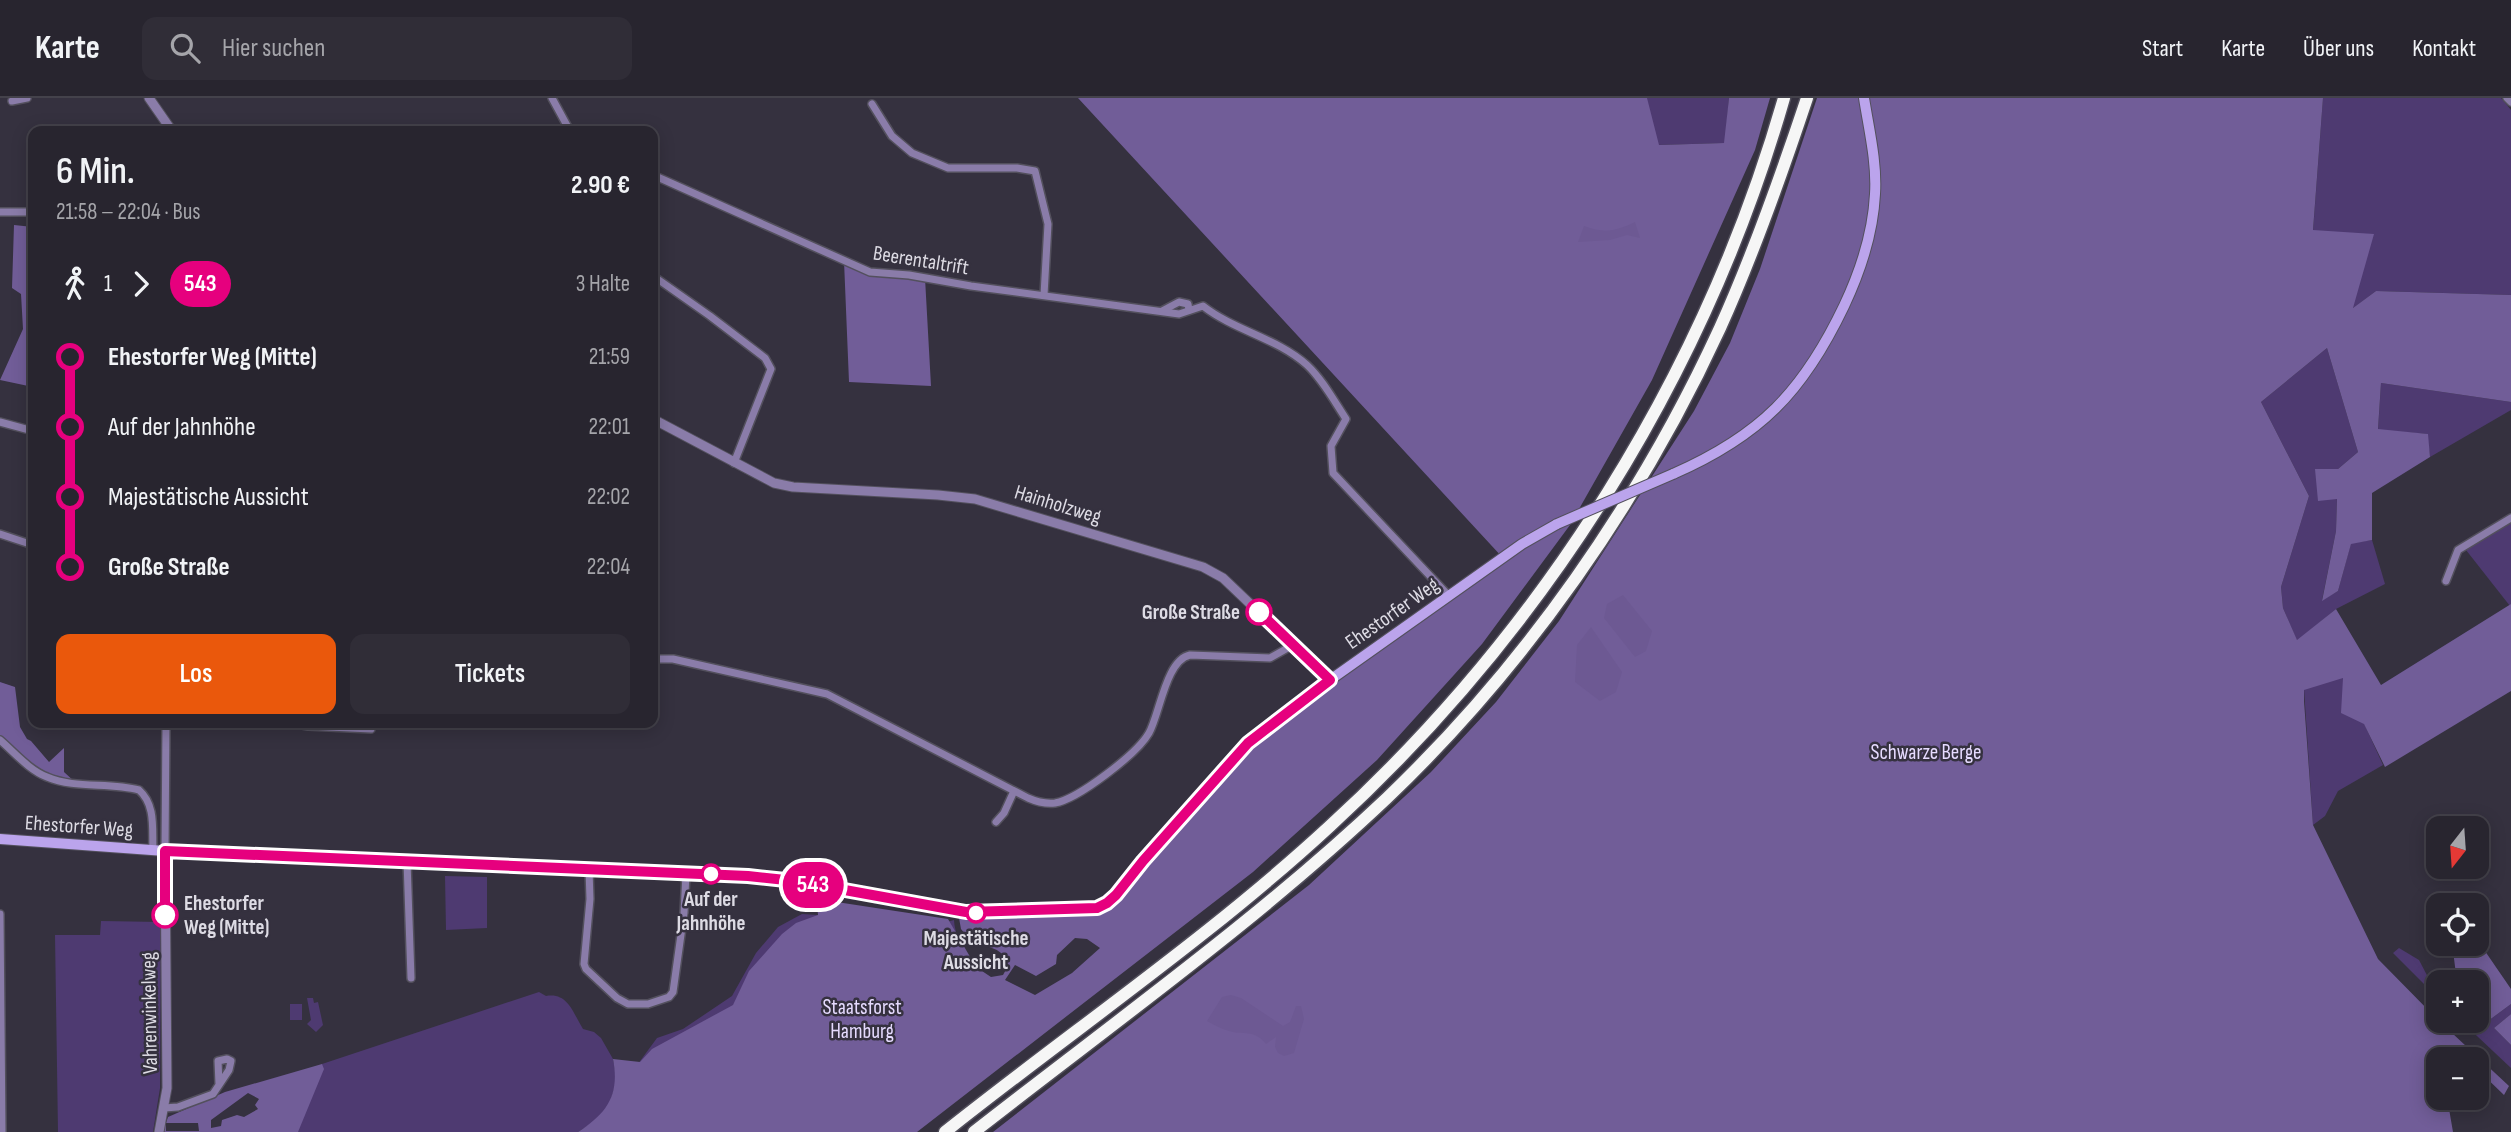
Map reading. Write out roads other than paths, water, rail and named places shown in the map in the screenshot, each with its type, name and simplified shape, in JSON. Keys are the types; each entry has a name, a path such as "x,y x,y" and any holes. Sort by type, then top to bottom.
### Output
{"highway":[{"path":"945,1132 1253,893 1331,826 1431,726 1511,633 1613,487 1677,371 1715,288 1746,210 1784,98"},
{"path":"974,1132 1221,942 1342,840 1448,736 1501,675 1586,563 1649,463 1696,379 1748,263 1807,98"}],"main road":[{"name":"Ehestorfer Weg","path":"0,839 165,851 734,875 785,880 966,912 1097,908 1116,895 1248,743 1330,680 1522,544 1557,524 1673,474 1723,449 1768,416 1807,373 1828,339 1859,273 1872,226 1875,176 1864,98"}],"street":[{"path":"12,102 27,98"},
{"path":"149,98 169,126"},
{"path":"552,98 567,126"},
{"path":"2507,98 2511,102"},
{"path":"872,104 892,136 912,153 948,168 1017,168 1035,171 1048,224 1044,295"},
{"name":"Beerentaltrift","path":"658,176 870,272 909,275 1161,312 1182,314 1203,306 1218,317 1282,348 1315,374 1346,419 1331,446 1333,473 1449,596"},
{"path":"0,212 28,212"},
{"path":"658,279 765,358 771,369 734,463"},
{"name":"Beerentaltrift","path":"1161,312 1179,302 1188,304 1188,310"},
{"path":"0,422 28,430"},
{"name":"Hainholzweg","path":"658,422 774,483 793,487 975,499 1195,564 1223,578 1330,680"},
{"path":"2446,581 2458,550 2511,518"},
{"path":"0,534 28,543"},
{"path":"658,659 673,659 827,694 1014,791 1038,802 1054,803 1091,785 1146,737 1173,669 1183,657 1270,658 1293,645"},
{"path":"165,851 166,728"},
{"path":"350,728 371,729"},
{"path":"0,740 46,777 62,782 139,790 151,809 153,850"},
{"path":"996,822 1004,813 1014,791"},
{"name":"Vahrenwinkelweg","path":"159,1132 167,1088 165,851"},
{"path":"407,861 411,978"},
{"path":"589,870 590,899 584,964 590,974 617,998 639,1006 669,997 673,992 684,913 686,874"},
{"path":"0,914 2,1132"},
{"path":"164,1108 178,1107 213,1094 219,1084"}],"place":[{"name":"Große Straße","path":"1259,612"},
{"name":"Auf der Jahnhöhe","path":"711,874"},
{"name":"Majestätische Aussicht","path":"976,913"},
{"name":"Ehestorfer Weg (Mitte)","path":"165,915"}],"park label":[{"name":"Schwarze Berge","path":"1926,752"},
{"name":"Staatsforst Hamburg","path":"862,1019"}]}
